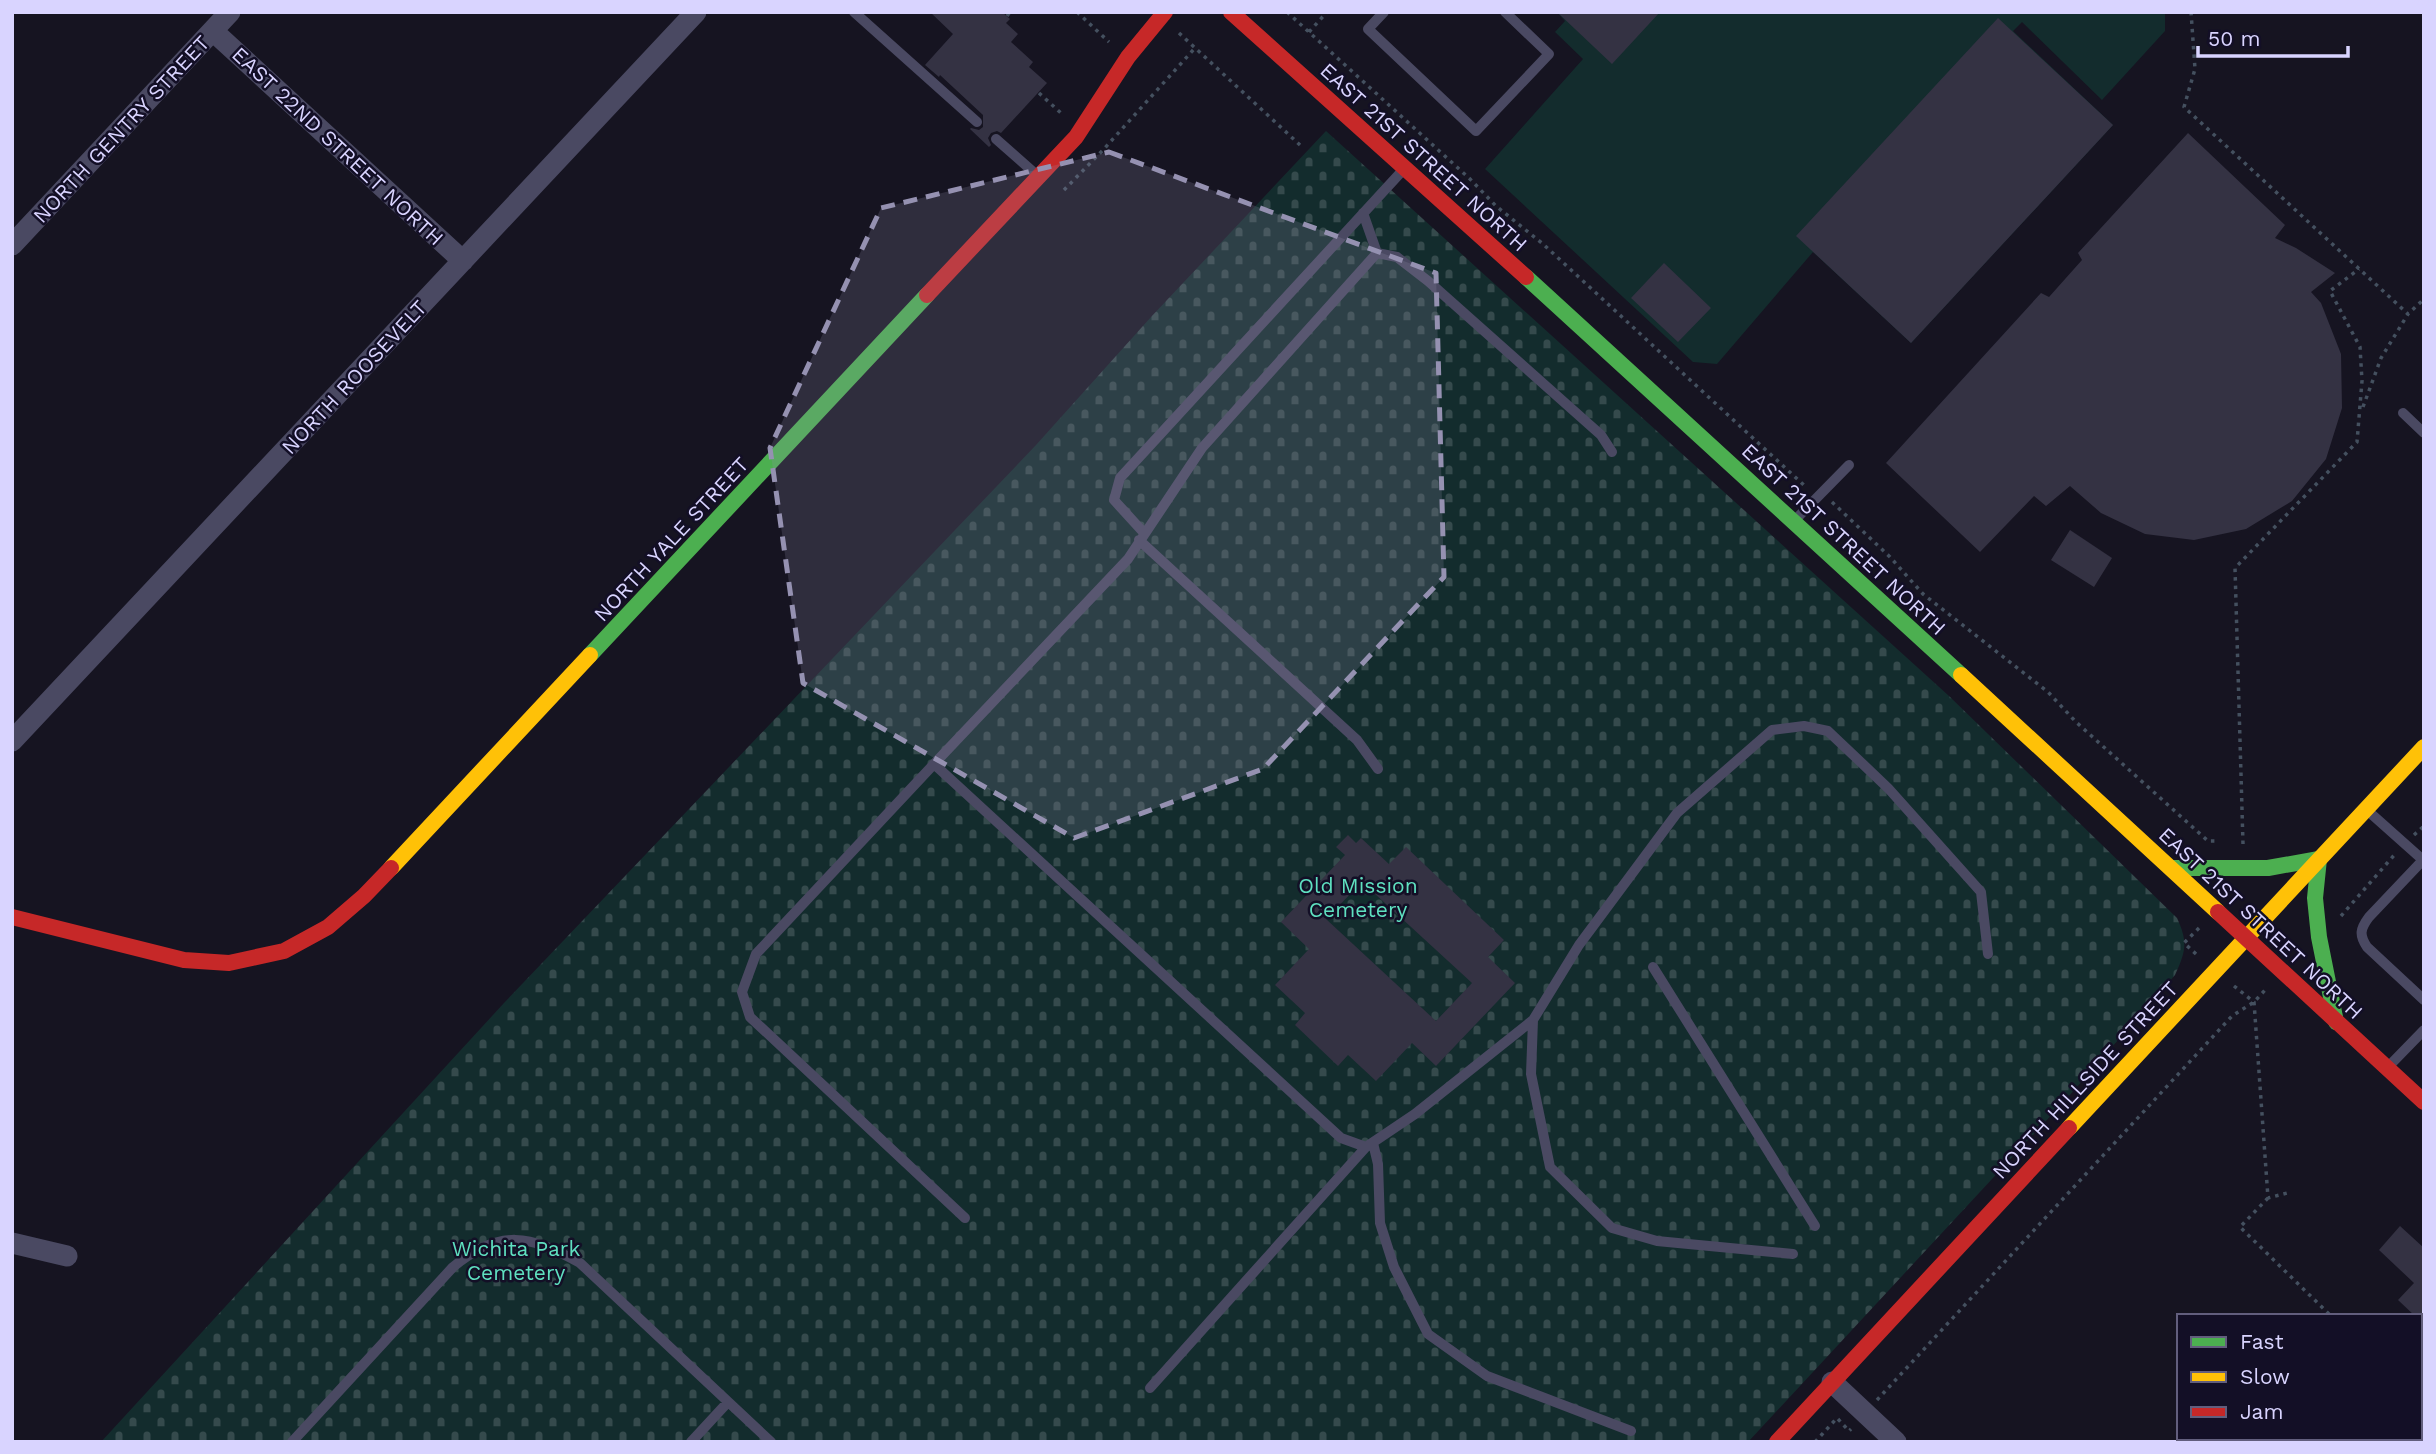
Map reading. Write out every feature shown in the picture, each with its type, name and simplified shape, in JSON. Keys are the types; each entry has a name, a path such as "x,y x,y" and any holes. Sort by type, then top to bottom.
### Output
{"main road":[{"name":"EAST 21ST STREET NORTH","path":"1231,12 1794,521 2424,1102"},
{"name":"NORTH YALE STREET","path":"12,917 184,960 229,963 284,951 328,927 364,896 1076,137 1128,57 1163,15"},
{"name":"NORTH HILLSIDE STREET","path":"1777,1442 2424,747"},
{"path":"2173,868 2268,868 2319,859 2315,898 2319,937 2336,1022"}],"street":[{"name":"NORTH GENTRY STREET","path":"12,245 230,12"},
{"name":"NORTH ROOSEVELT","path":"12,741 696,12"},
{"name":"EAST 22ND STREET NORTH","path":"213,31 463,261"},
{"path":"12,1243 67,1256"},
{"path":"1832,1382 1896,1442"}],"lane":[{"path":"854,12 977,122"},
{"path":"1384,12 1368,29 1476,131 1549,54 1505,12"},
{"path":"996,139 1039,177"},
{"path":"1378,769 1357,740 1141,537 1114,500 1120,478 1405,168"},
{"path":"1363,213 1377,253"},
{"path":"1377,253 1397,257 1428,281 1601,435 1612,452"},
{"path":"965,1218 750,1017 742,992 756,954 1128,559 1202,448 1377,253"},
{"path":"2403,413 2424,433"},
{"path":"1794,521 1849,465"},
{"path":"1150,1388 1369,1145 1415,1114 1533,1020 1579,946 1677,813 1772,730 1804,726 1828,731 1888,788 1981,892 1988,954"},
{"path":"934,764 1341,1138 1369,1145"},
{"path":"2366,809 2423,860 2369,917 2361,928 2361,937 2367,947 2424,1000"},
{"path":"1653,967 1815,1226"},
{"path":"1533,1020 1531,1074 1550,1167 1612,1228 1657,1241 1793,1254"},
{"path":"2387,1068 2424,1030"},
{"path":"1369,1145 1378,1164 1380,1223 1394,1267 1428,1334 1487,1376 1632,1431"},
{"path":"292,1442 453,1267 471,1252 506,1241 536,1242 580,1263 771,1442"},
{"path":"691,1442 728,1402"}],"path":[{"path":"1077,12 1113,46"},
{"path":"1287,12 1800,482 1819,496 1829,499 1890,557 1923,594 2048,692 2076,722 2126,764 2208,841 2220,842"},
{"path":"1309,32 1327,12"},
{"path":"2191,12 2195,69 2184,107 2408,314"},
{"path":"1163,15 1300,145"},
{"path":"1064,190 1195,48"},
{"path":"2231,844 2243,845 2235,568 2357,442 2361,413 2360,347 2330,291 2359,269"},
{"path":"2361,413 2381,358 2408,314 2424,299"},
{"path":"2319,937 2338,938 2341,916 2404,843 2424,826"},
{"path":"1815,1442 1837,1418 1849,1432 2232,1016 2254,1002 2268,1198"},
{"path":"2291,1192 2268,1198 2240,1227 2329,1314"}],"highlighted area":[{"path":"1109,152 1436,273 1444,577 1263,769 1074,838 803,683 770,448 881,208"}],"green space":[{"path":"1557,12 2165,12 2165,31 2102,100 2022,22 2013,31 2113,125 1911,343 1813,252 1717,364 1693,362 1485,169 1583,59 1555,32 1565,21"},
{"name":"Old Mission Cemetery","path":"1326,131 1949,696 2177,918 2183,934 2182,959 2175,975 2069,1096 1748,1442 101,1442 504,1003 1036,445 1151,317"}],"building":[{"path":"930,12 1002,12 1010,19 1006,23 1018,34 1011,42 1033,62 1029,67 1047,83 1001,133 991,133 988,138 991,145 989,147 970,129 979,130 983,127 983,115 940,75 939,77 925,65 953,34"},
{"path":"1557,12 1660,12 1612,64"},
{"path":"1998,18 2113,125 1911,343 1796,236"},
{"path":"2188,133 2285,225 2275,238 2335,273 2311,292 2321,303 2341,354 2342,408 2326,459 2292,501 2246,529 2194,540 2145,534 2101,513 2070,486 2046,506 2034,496 1980,552 1886,463 2041,293 2049,297 2082,260 2078,253"},
{"path":"1664,263 1711,308 1678,342 1631,298"},
{"path":"2070,530 2112,558 2094,587 2051,560"},
{"path":"1348,835 1356,843 1361,838 1389,864 1406,847 1504,940 1488,957 1515,983 1436,1066 1412,1043 1376,1081 1348,1055 1338,1066 1295,1025 1305,1013 1275,985 1309,949 1281,922 1345,855 1336,847","holes":["1362,882 1472,983 1436,1021 1326,919"]},
{"path":"2400,1226 2424,1248 2424,1324 2422,1314 2413,1314 2398,1300 2414,1283 2379,1250"}],"traffic: fast":[{"path":"1526,277 1961,675"},
{"path":"590,655 927,295"},
{"path":"2173,868 2268,868 2319,859 2315,898 2319,937 2336,1022"}],"traffic: slow":[{"path":"391,868 590,655"},
{"path":"1961,675 2218,912"},
{"path":"2069,1128 2424,747"}],"traffic: jam":[{"path":"927,295 1076,137 1128,57 1165,12"},
{"path":"1231,12 1526,277"},
{"path":"12,917 184,960 229,963 284,951 328,927 391,868"},
{"path":"2218,912 2424,1102"},
{"path":"1777,1442 2069,1128"}],"park label":[{"name":"Wichita Park Cemetery","path":"516,1260"}]}
